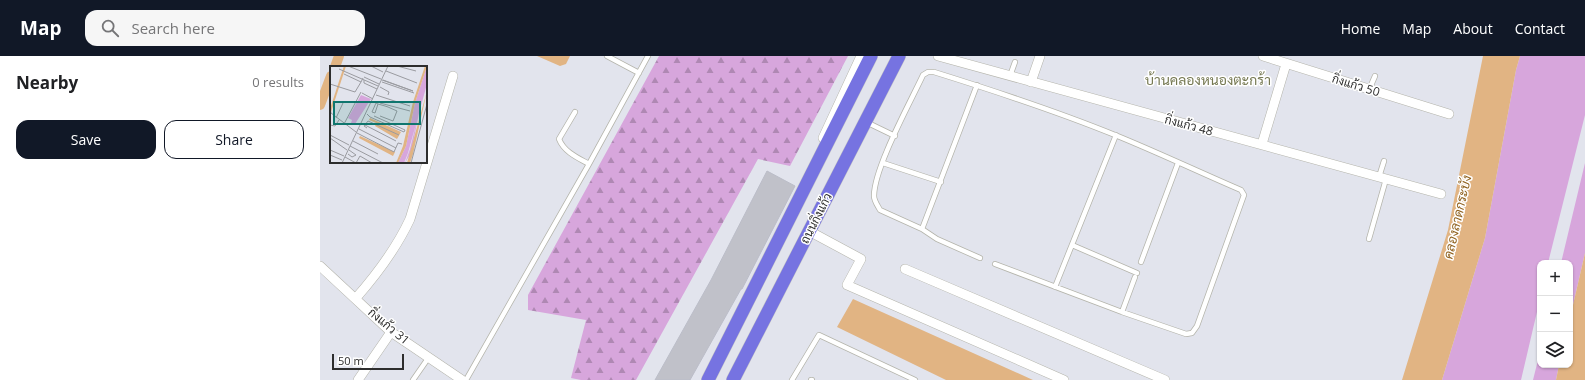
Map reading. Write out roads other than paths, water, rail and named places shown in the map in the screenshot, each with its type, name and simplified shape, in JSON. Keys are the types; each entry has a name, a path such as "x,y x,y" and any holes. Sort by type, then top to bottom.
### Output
{"main road":[{"name":"ถนนกิ่งแก้ว","path":"708,380 871,56"},
{"name":"ถนนกิ่งแก้ว","path":"733,380 899,56"}],"street":[{"path":"743,310 861,56"},
{"name":"กิ่งแก้ว 48","path":"938,56 1441,194"},
{"path":"1031,82 1040,56"},
{"name":"กิ่งแก้ว 50","path":"1263,56 1449,114"},
{"path":"1262,144 1286,64"},
{"path":"427,162 453,76"},
{"path":"356,298 383,267 400,241 410,219 427,163"},
{"path":"809,231 861,259 847,285 1064,380"},
{"name":"กิ่งแก้ว 31","path":"320,266 391,332 462,380"},
{"path":"905,269 1165,380"},
{"path":"358,380 391,332"}],"lane":[{"path":"607,56 639,72"},
{"path":"466,380 589,164 648,56"},
{"path":"1010,76 1015,62"},
{"path":"980,258 937,239 922,229 884,213 874,199 875,185 883,163 923,75 928,72 934,72 977,85 1116,135 1241,190 1244,198 1197,326 1192,333 1182,334 995,264"},
{"path":"1369,90 1375,76"},
{"path":"922,229 977,85"},
{"path":"575,112 559,140 562,146 569,153 589,164"},
{"path":"866,122 895,136"},
{"path":"1055,287 1116,135"},
{"path":"1369,239 1382,178 1384,161"},
{"path":"883,163 941,182"},
{"path":"1141,262 1178,163"},
{"path":"1072,246 1136,275 1122,312"},
{"path":"792,380 819,335 916,380"},
{"path":"413,380 429,358"}],"water":[{"path":"537,56 570,56 566,64 560,66"},
{"name":"คลองลาดกระบัง","path":"1483,56 1520,56 1516,70 1485,238 1442,380 1402,380 1448,230"},
{"path":"1585,253 1585,380 1556,380 1558,368 1573,368 1573,305"},
{"path":"853,299 1033,380 946,380 837,327"}],"waterway":[{"path":"335,66 339,56"},
{"path":"320,105 330,79"}],"district":[{"name":"บ้านคลองหนองตะกร้า","path":"1208,79"}]}
